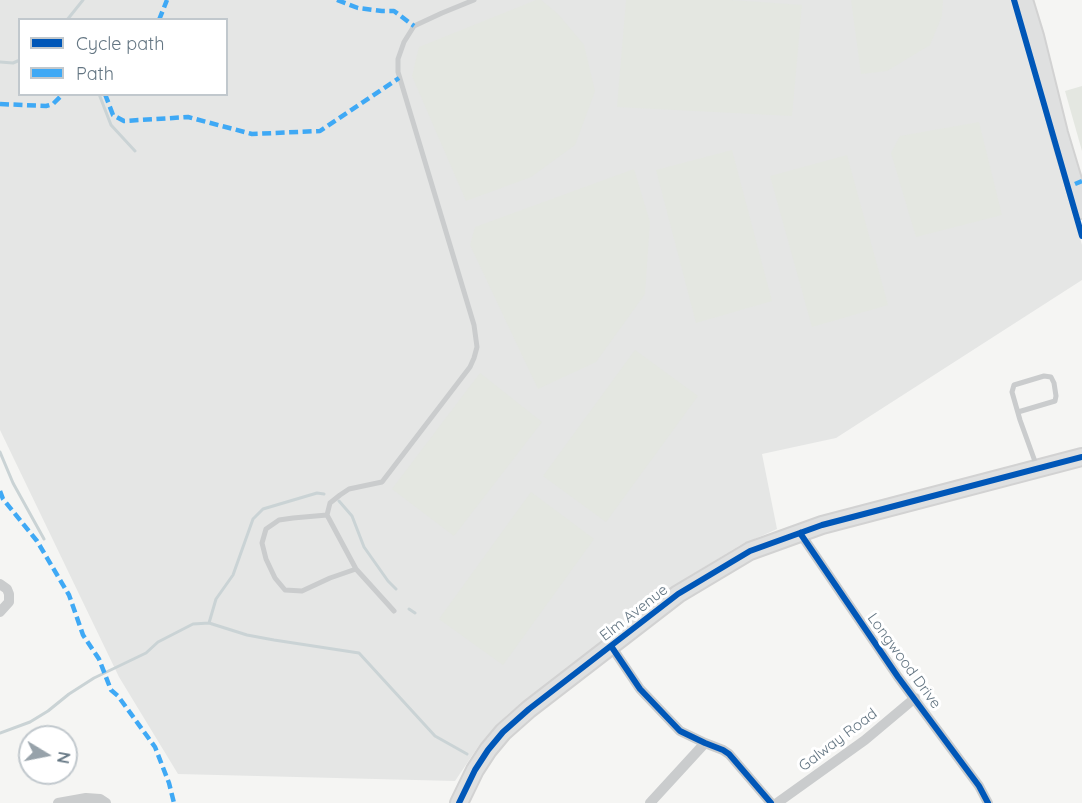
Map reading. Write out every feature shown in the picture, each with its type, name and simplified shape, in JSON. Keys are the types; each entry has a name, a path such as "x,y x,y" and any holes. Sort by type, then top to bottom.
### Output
{"main road":[{"path":"1024,0 1082,210"},
{"name":"Elm Avenue","path":"459,803 475,770 488,750 503,732 529,709 678,594 750,552 822,525 1082,457"}],"street":[{"name":"Longwood Drive","path":"800,533 898,677 979,786 988,803"},
{"path":"0,584 9,594 9,602 0,612"},
{"path":"611,646 640,688 680,731 729,754 771,803"},
{"name":"Galway Road","path":"777,803 865,740 915,698"},
{"path":"650,803 705,743"},
{"path":"58,803 86,798 100,799 106,803"}],"lane":[{"path":"394,610 356,569 327,515 330,503 350,489 382,482 470,367 474,358 477,347 474,325 398,72 398,59 404,42 414,27 474,0"},
{"path":"1018,412 1055,401 1054,383 1051,377 1044,376 1014,385 1012,392 1018,412 1037,469"},
{"path":"327,515 279,520 266,529 262,543 266,559 275,578 285,590 302,591 356,569"}],"shaded area":[{"path":"0,0 1012,0 1082,245 1082,280 836,438 762,454 777,529 739,546 680,582 572,664 507,715 480,744 455,781 178,774 119,677 0,430"},
{"path":"541,0 558,14 584,45 595,91 575,145 531,177 466,201 412,76 419,47"},
{"path":"626,0 732,0 802,5 792,116 617,107"},
{"path":"851,0 943,0 942,16 930,45 887,71 861,74"},
{"path":"1082,86 1082,151 1065,91"},
{"path":"979,122 1002,215 916,237 891,153 900,136"},
{"path":"732,150 772,301 696,323 656,170"},
{"path":"847,155 888,305 812,327 770,176"},
{"path":"634,169 650,222 645,294 596,362 538,389 470,245 475,227"},
{"path":"635,350 698,396 606,522 543,476"},
{"path":"480,373 542,422 454,536 392,489"},
{"path":"531,492 594,539 503,665 439,619"}],"waterway":[{"path":"69,18 83,0"},
{"path":"0,62 13,63 18,61"},
{"path":"100,96 111,125 135,151"},
{"path":"0,452 13,483 44,539"},
{"path":"209,623 216,599 233,575 253,519 263,509 317,493 324,494"},
{"path":"339,501 352,516 364,547 396,589"},
{"path":"409,609 415,613"},
{"path":"0,733 30,722 94,678 146,653 158,642 193,624 209,623 247,635 359,653 435,736 467,754"}],"marked path":[{"path":"160,18 167,0"},
{"path":"337,0 358,8 394,11 414,26"},
{"path":"106,96 113,115 124,121 188,117 252,134 320,131 399,78"},
{"path":"0,104 46,106 53,104 61,96"},
{"path":"1075,184 1082,181"},
{"path":"0,491 3,499 37,541 69,595 83,635 99,659 111,690 118,696 155,747 174,803"}],"cycle path":[{"path":"1014,0 1082,236"},
{"path":"459,803 475,770 488,750 503,732 529,709 678,594 750,551 822,525 1082,457"},
{"path":"800,533 898,677 979,786 988,803"},
{"path":"611,646 640,689 680,731 729,754 771,803"}]}
